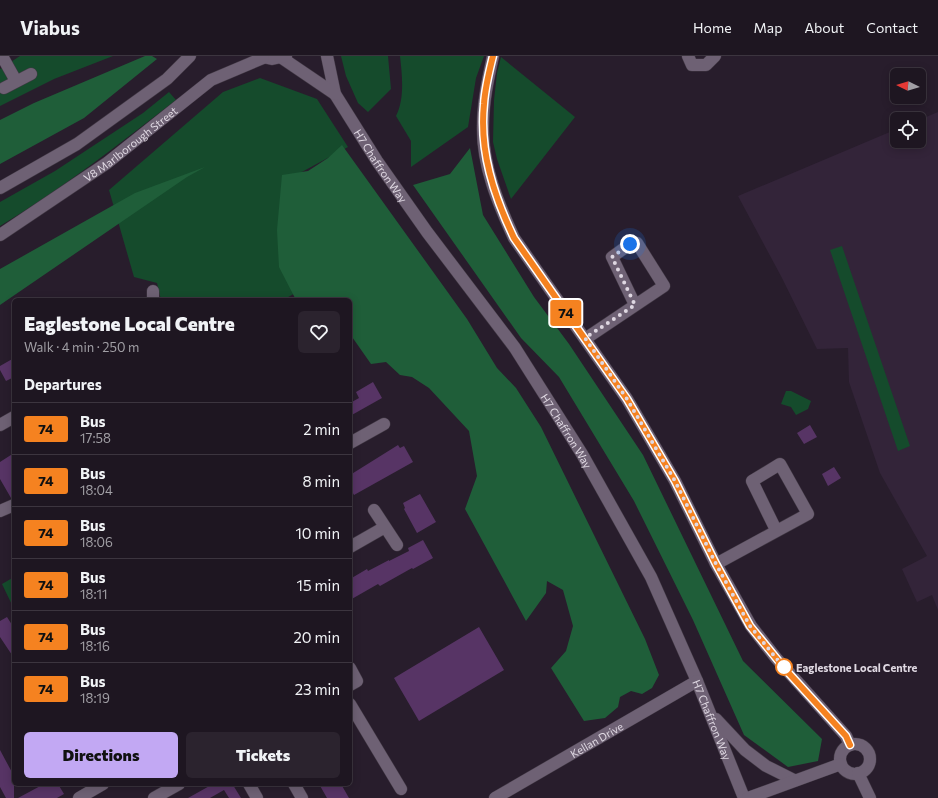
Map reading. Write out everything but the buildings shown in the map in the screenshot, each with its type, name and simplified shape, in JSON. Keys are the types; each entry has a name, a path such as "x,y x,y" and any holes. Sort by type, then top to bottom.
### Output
{"street":[{"path":"2,56 16,81"},
{"path":"0,188 77,144 167,79 190,56"},
{"name":"H7 Chaffron Way","path":"327,56 335,94 377,162 427,232 515,348 582,454 651,577 697,681 744,798"},
{"path":"493,56 484,104 483,128 485,153 492,182 501,209 514,238 627,399 671,474 716,564 750,626 780,664 846,736 850,745"},
{"path":"688,56 692,65 706,65 715,56"},
{"path":"260,57 284,57"},
{"name":"V8 Marlborough Street","path":"0,236 107,163 211,80 260,57"},
{"name":"H7 Chaffron Way","path":"284,57 335,94"},
{"path":"4,88 31,74"},
{"path":"585,338 664,286 637,243 630,244 612,257 635,305"},
{"path":"0,425 12,418"},
{"path":"352,442 384,424"},
{"path":"716,564 776,530 808,514 780,464 752,481 776,530"},
{"path":"0,511 12,506"},
{"path":"374,510 397,545"},
{"path":"352,545 385,527"},
{"path":"352,672 357,681 352,684"},
{"name":"Kellan Drive","path":"495,798 697,681"},
{"path":"352,707 401,789"},
{"path":"710,712 745,750 766,766 794,780"},
{"path":"859,744 865,748 869,755 869,763 864,770 858,773 850,773 844,769 841,764 840,756 844,749 850,745 859,744"},
{"path":"748,798 841,764"},
{"path":"858,773 870,798"},
{"path":"79,798 100,786"},
{"path":"154,798 175,786"},
{"path":"250,786 257,798"},
{"path":"295,786 302,798"}],"shaded area":[{"path":"938,112 938,610 932,595 917,602 902,569 927,556 880,473 849,382 848,348 817,349 782,278 738,196 890,132 890,148 926,148 926,117"}],"green space":[{"path":"20,56 113,56 54,79 0,106 0,69"},
{"path":"145,56 152,56 157,59 84,118 0,164 0,120 34,103"},
{"path":"341,56 388,56 391,89 368,112 358,103 346,76"},
{"path":"400,56 484,56 476,78 468,127 411,167 411,141 396,116 402,94"},
{"path":"501,57 575,117 511,199 497,159 493,142 494,100 497,73"},
{"path":"260,78 317,99 348,147 287,180 297,292 286,298 161,298 157,283 134,277 109,190 223,92"},
{"path":"169,92 176,100 46,197 0,226 0,202 55,171 143,113"},
{"path":"342,145 467,319 497,368 516,388 541,427 645,639 659,675 652,688 642,694 631,691 620,697 618,707 605,718 584,721 551,668 566,651 573,626 563,590 547,581 546,593 526,621 465,509 477,476 469,431 429,388 412,377 400,375 386,362 371,364 352,337 352,298 295,298 279,267 277,230 282,175 308,171 328,158"},
{"path":"470,148 483,215 534,297 569,344 643,455 743,661 822,739 818,761 788,767 744,735 693,620 634,501 559,377 521,338 413,185 450,174"},
{"path":"205,167 187,177 0,305 0,269 135,193"},
{"path":"842,246 910,446 898,451 830,250"},
{"path":"786,391 791,391 811,401 808,409 796,415 791,407 781,404"},
{"path":"12,578 12,605 2,584"}],"bus line":[{"name":"74","path":"493,56 484,104 483,128 485,153 492,182 501,209 514,238 627,399 675,481 716,564 750,626 785,669 846,736 850,745"}],"place":[{"name":"Eaglestone Local Centre","path":"784,667"}],"route":[{"path":"630,244 612,257 635,305 585,338 627,399 675,481 716,564 750,626 785,669 784,667"}]}
